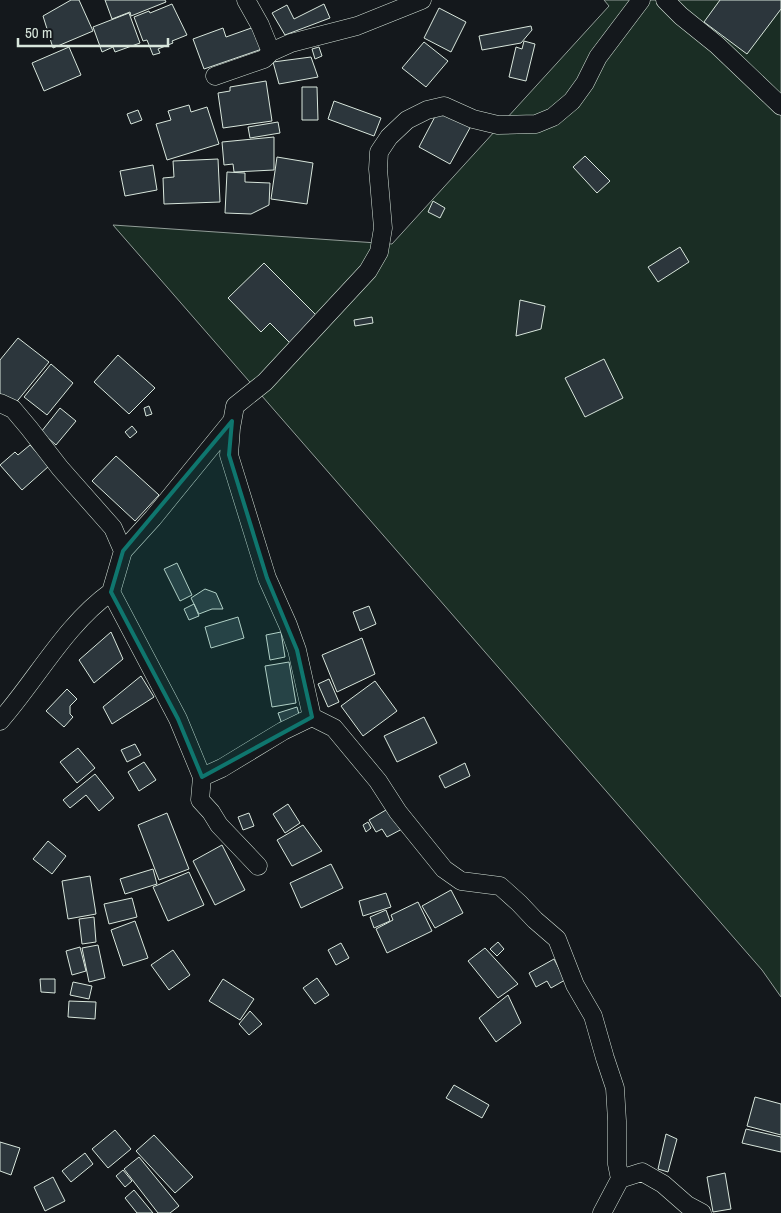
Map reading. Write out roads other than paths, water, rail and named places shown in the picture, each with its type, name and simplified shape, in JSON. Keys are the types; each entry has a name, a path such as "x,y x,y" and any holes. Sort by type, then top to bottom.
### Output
{"street":[{"path":"246,0 260,24 271,52"},
{"path":"215,76 264,59 271,52 291,43 357,26 422,0"},
{"path":"312,717 297,650 267,578 229,455 235,406 265,382 368,271 379,252 382,228 378,169 379,152 389,137 407,120 427,110 444,106 473,119 498,125 536,124 553,117 572,101 585,82 598,57 641,0"},
{"path":"664,0 717,45 781,106"},
{"path":"0,403 13,409 60,468 113,528 123,550"},
{"path":"0,720 94,604 111,592 123,550 153,518 232,421"},
{"path":"111,592 178,720 202,777 200,800 219,825 258,866"},
{"path":"202,777 222,768 283,730 312,717"},
{"path":"312,717 334,728 378,781 398,812 444,870 461,881 500,886 535,920 557,938 575,985 593,1016 615,1088 617,1164 620,1180 602,1213"},
{"path":"620,1180 642,1172 663,1184 687,1205 702,1213"}]}
